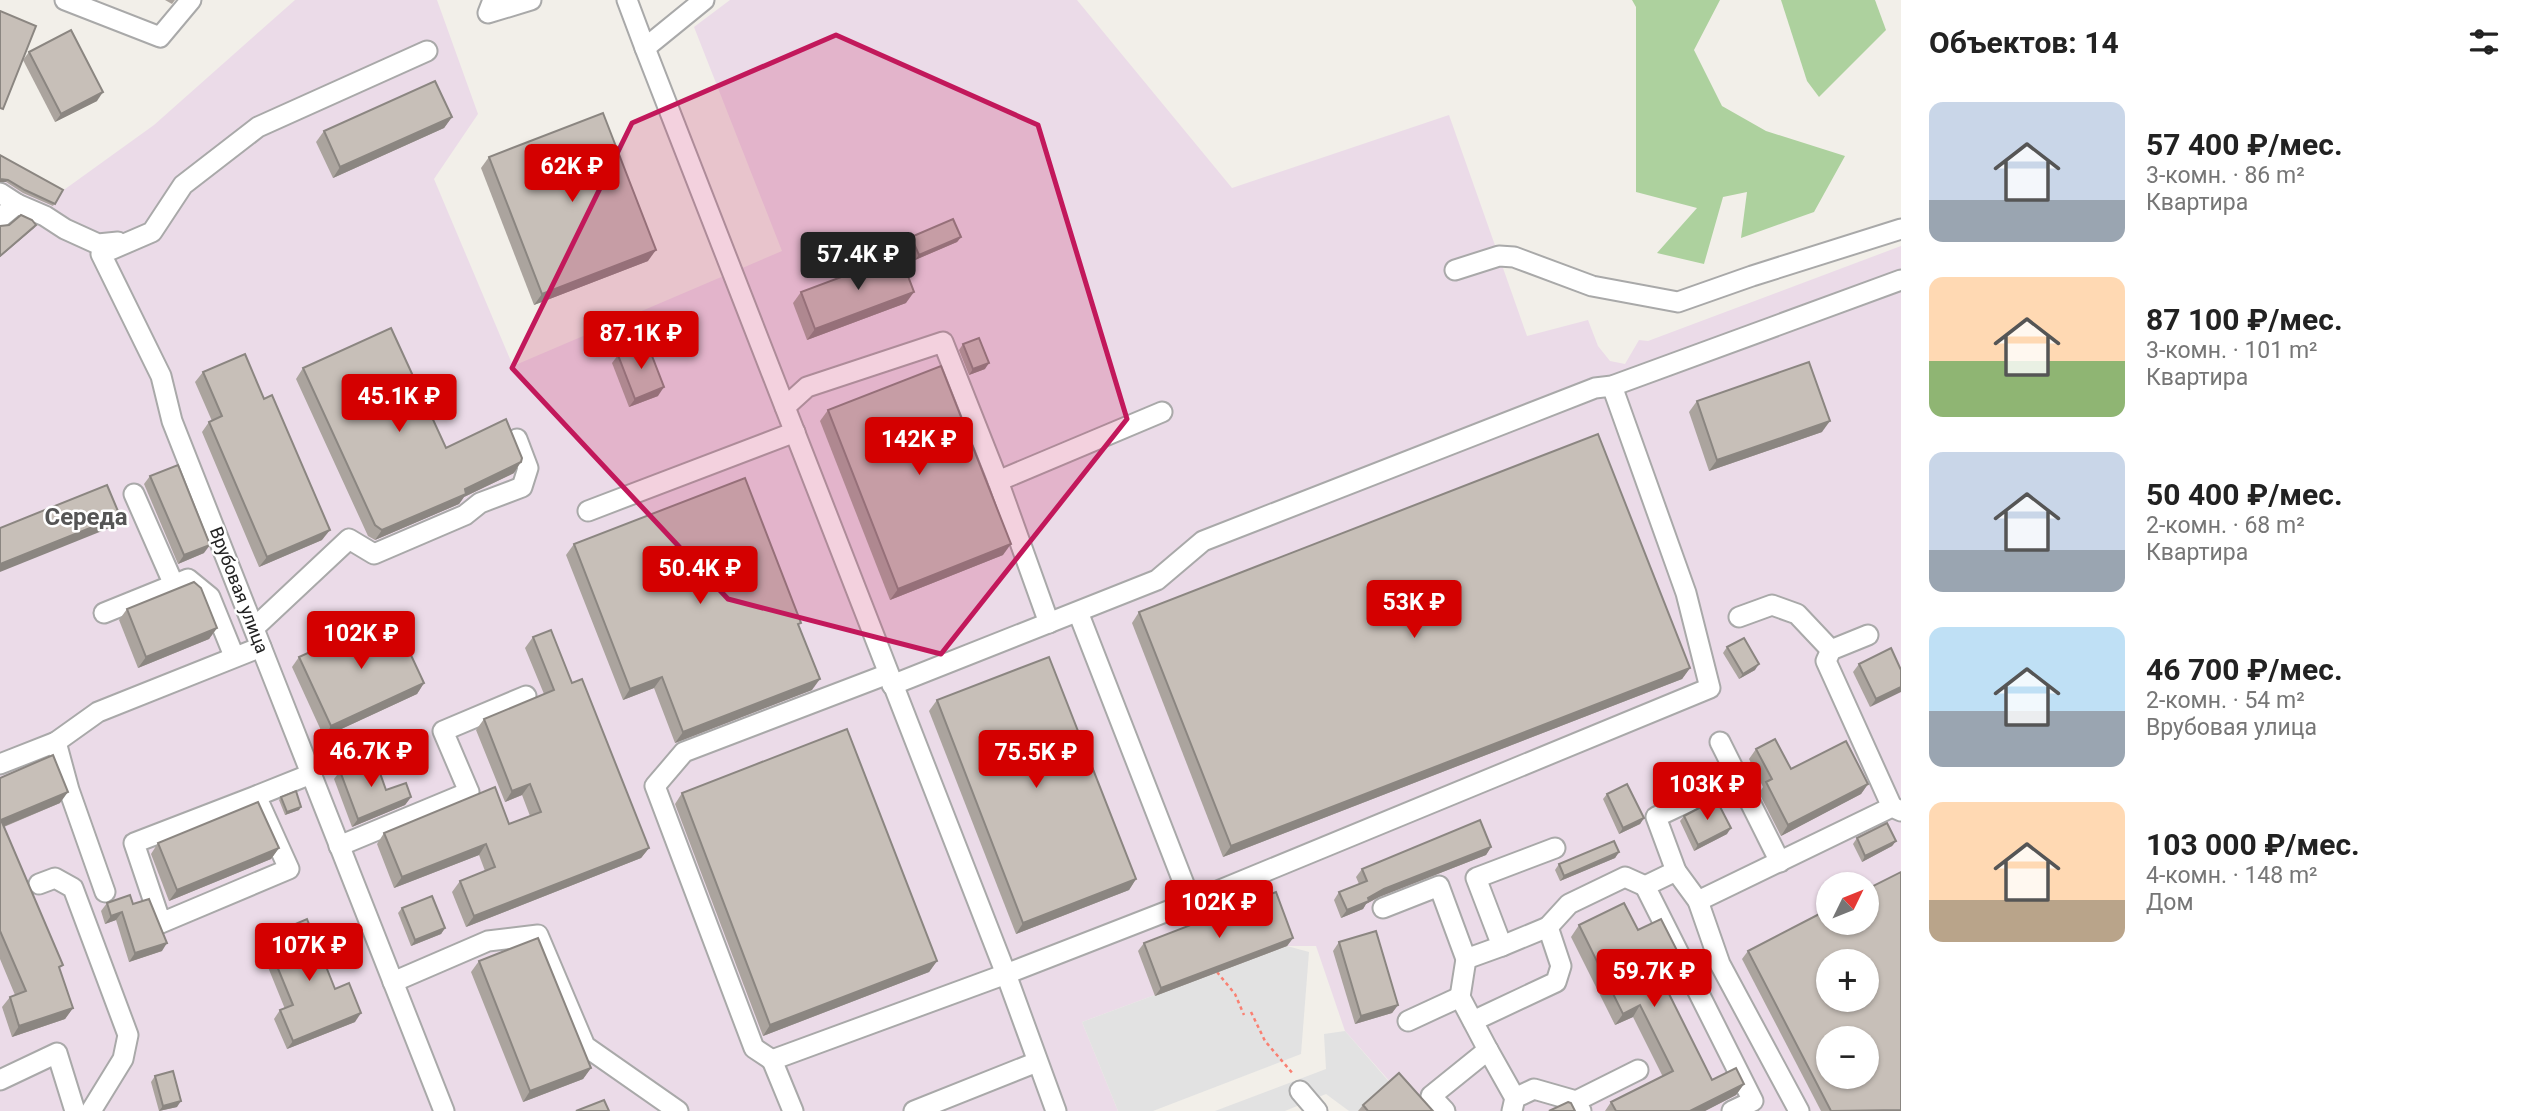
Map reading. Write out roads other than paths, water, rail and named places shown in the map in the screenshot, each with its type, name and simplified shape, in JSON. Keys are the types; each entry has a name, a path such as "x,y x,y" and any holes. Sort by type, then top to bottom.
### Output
{"street":[{"path":"65,0 160,37 191,0"},
{"path":"493,0 488,13 531,0"},
{"path":"627,0 1006,974 1056,1111"},
{"path":"645,48 704,0"},
{"path":"0,193 98,244 130,241 152,232 183,185 258,127 427,51"},
{"path":"0,218 17,204"},
{"path":"1455,271 1499,256 1514,257 1592,286 1678,302 1901,229"},
{"name":"Врубовая улица","path":"130,241 101,254 160,376 172,421 444,1111"},
{"path":"793,1111 772,1060 754,1048 656,786 684,752 1078,612 1157,580 1203,541 1595,388 1612,386 1901,280"},
{"path":"785,407 807,387 943,342 998,481 1049,623"},
{"path":"772,1060 1191,902 1710,688 1686,593 1612,386"},
{"path":"998,481 1162,412"},
{"path":"588,510 794,432"},
{"path":"254,628 349,539 374,554 465,516 480,503 522,486 528,468 517,439"},
{"path":"134,494 174,585"},
{"path":"104,613 188,579 210,597 234,656"},
{"path":"1740,617 1772,605 1797,614 1832,650"},
{"path":"1078,612 1191,902"},
{"path":"1698,901 1896,809 1826,661 1832,650 1868,635"},
{"path":"0,764 57,742 98,712 261,647"},
{"path":"339,846 469,792 443,731 526,696"},
{"path":"57,742 69,790 105,892"},
{"path":"1720,742 1780,862"},
{"path":"256,796 289,869 161,923 134,843 311,774"},
{"path":"1692,800 1656,817 1676,871 1698,901 1720,964 1799,1111"},
{"path":"1502,946 1476,878 1555,848"},
{"path":"1645,886 1676,871"},
{"path":"1466,960 1548,927 1569,904 1625,877 1645,886 1753,1101 1732,1111"},
{"path":"39,884 55,878 73,888 128,1035 123,1059 91,1111"},
{"path":"1383,908 1439,886 1466,960 1460,997 1514,1105 1534,1089 1578,1106 1639,1070"},
{"path":"1473,1021 1556,982 1561,966 1548,927"},
{"path":"393,982 488,941 538,935 585,1046 678,1111"},
{"path":"1408,1021 1460,997"},
{"path":"1445,1111 1431,1096 1488,1050"},
{"path":"0,1080 57,1053 75,1111"},
{"path":"914,1111 1037,1062"},
{"path":"1299,1085 1317,1111"}],"district":[{"name":"Середа","path":"86,517"}]}
